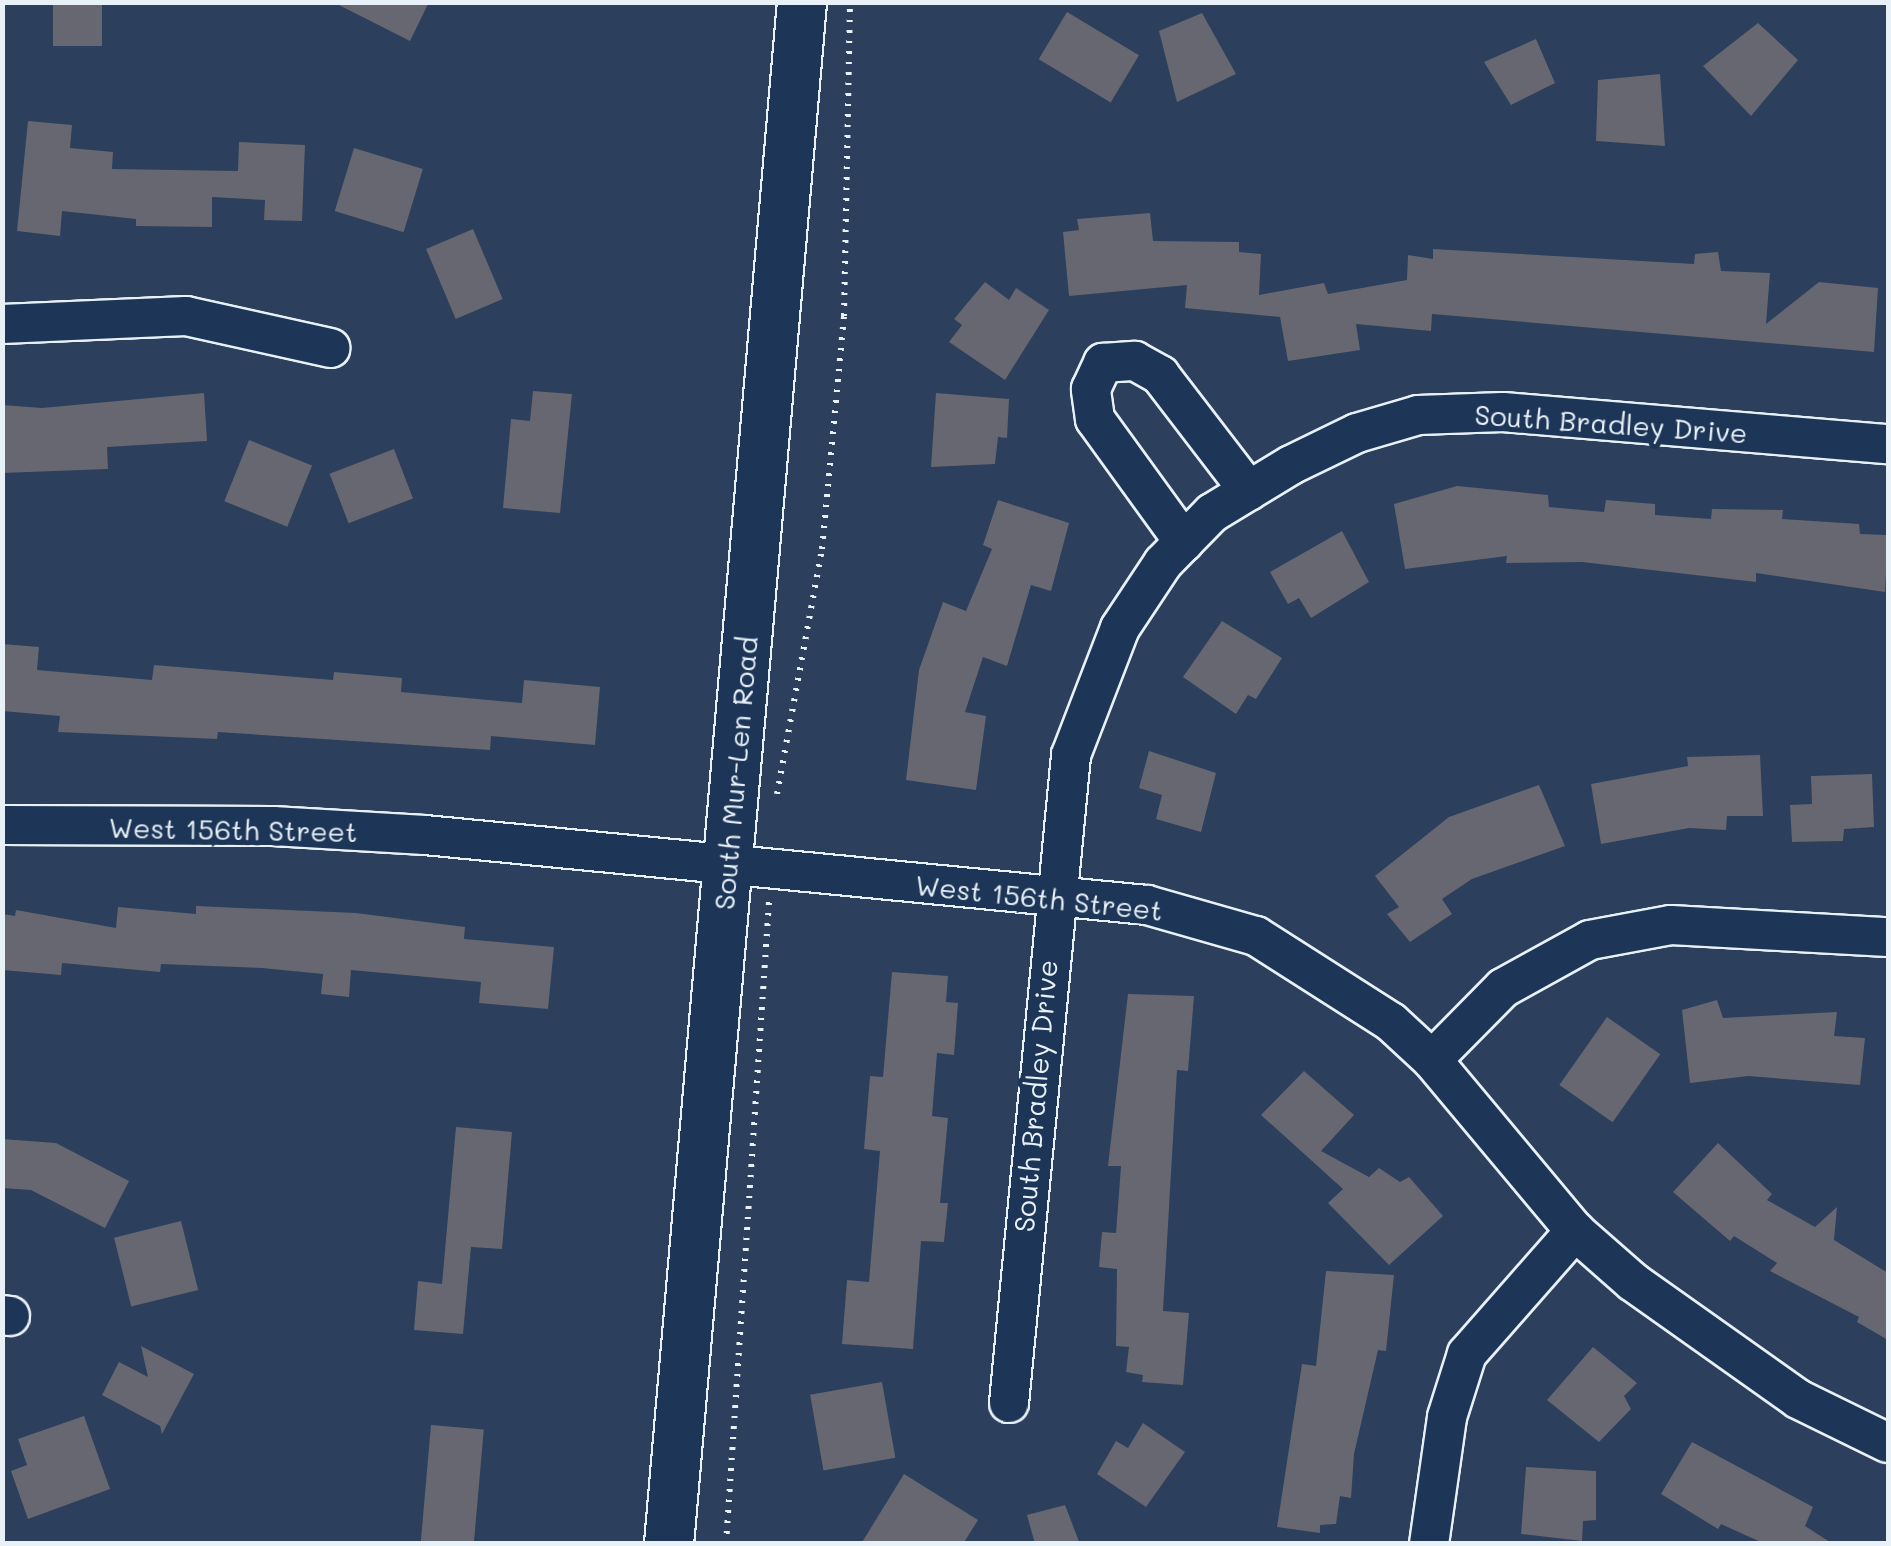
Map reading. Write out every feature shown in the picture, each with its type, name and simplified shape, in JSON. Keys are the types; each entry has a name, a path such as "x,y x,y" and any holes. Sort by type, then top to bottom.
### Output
{"main road":[{"name":"South Mur-Len Road","path":"669,1544 749,869 802,2"}],"street":[{"path":"2,324 186,316 330,348"},
{"path":"1184,542 1095,419 1091,390 1103,363 1135,361 1160,375 1249,491"},
{"name":"South Bradley Drive","path":"1008,1403 1053,894 1080,718 1120,628 1184,542 1212,513 1249,491 1357,433 1418,415 1503,412 1888,444"},
{"name":"West 156th Street","path":"2,826 330,830 1053,894 1147,905 1256,936 1392,1022 1432,1060 1575,1231 1742,1364 1888,1443"},
{"path":"1432,1060 1503,988 1544,960 1590,940 1672,925 1888,937"},
{"path":"1429,1544 1447,1417 1467,1354 1575,1231"}],"path":[{"path":"775,803 822,549 840,355 850,2"},
{"path":"726,1544 749,869"}],"building":[{"path":"53,2 102,2 102,46 53,46"},
{"path":"333,2 429,2 410,41"},
{"path":"1067,12 1139,55 1111,102 1039,59"},
{"path":"1202,13 1236,74 1177,102 1159,31"},
{"path":"1758,23 1798,60 1751,116 1703,66"},
{"path":"1536,39 1555,83 1511,105 1484,62"},
{"path":"1660,74 1665,146 1596,141 1598,80"},
{"path":"28,121 72,125 70,148 113,152 112,169 238,171 239,142 305,145 302,221 264,220 265,200 212,197 212,227 136,226 136,219 62,211 60,236 17,231"},
{"path":"354,148 423,169 404,232 335,211"},
{"path":"1150,213 1153,241 1239,242 1239,252 1261,254 1259,295 1324,283 1328,294 1407,280 1408,255 1433,259 1433,249 1694,264 1695,254 1718,252 1721,271 1770,273 1766,324 1819,282 1878,288 1874,352 1432,314 1431,331 1356,324 1360,350 1288,361 1280,317 1185,308 1187,285 1069,296 1063,232 1079,230 1077,219"},
{"path":"473,229 503,299 456,319 426,249"},
{"path":"985,282 1009,300 1016,288 1049,310 1005,380 949,342 962,325 954,319"},
{"path":"533,391 572,394 560,513 503,508 511,419 530,421"},
{"path":"204,393 207,441 107,447 108,469 2,473 2,405 42,408"},
{"path":"936,393 1009,399 1007,438 998,437 995,464 931,467"},
{"path":"249,440 312,465 287,527 224,501"},
{"path":"394,449 413,498 349,523 330,474"},
{"path":"1457,486 1548,495 1549,507 1604,512 1606,500 1655,504 1655,515 1711,519 1712,509 1783,510 1782,519 1859,524 1860,534 1888,535 1885,592 1756,573 1756,582 1582,562 1506,563 1507,556 1405,569 1394,504"},
{"path":"998,500 1069,523 1051,591 1031,585 1007,666 983,657 965,712 986,716 976,790 906,780 919,670 943,602 966,611 992,549 983,545"},
{"path":"1342,531 1369,582 1311,618 1299,598 1288,604 1270,572"},
{"path":"1222,621 1282,658 1256,699 1248,695 1236,714 1183,677"},
{"path":"2,644 39,647 37,670 152,680 154,665 333,680 334,672 402,678 401,692 522,703 524,680 600,687 595,745 491,736 490,750 218,732 217,739 58,732 60,716 2,711"},
{"path":"1149,751 1216,773 1201,832 1156,819 1162,795 1139,788"},
{"path":"1760,755 1763,816 1727,816 1726,830 1689,828 1601,844 1591,784 1688,766 1687,757"},
{"path":"1872,774 1874,827 1844,829 1843,841 1792,842 1790,805 1812,804 1811,776"},
{"path":"1539,785 1565,846 1472,879 1442,899 1452,914 1410,942 1387,914 1399,907 1375,876 1449,817"},
{"path":"196,906 356,913 465,927 464,939 554,947 548,1009 479,1003 481,982 351,970 349,997 321,994 323,974 262,968 161,964 160,972 62,963 61,975 2,970 2,914 15,916 16,910 116,928 118,907 196,914"},
{"path":"892,972 948,976 946,1002 958,1003 954,1055 937,1053 932,1116 948,1118 940,1203 948,1203 944,1242 921,1241 913,1349 842,1344 847,1280 869,1282 880,1151 864,1149 870,1076 883,1077"},
{"path":"1128,994 1194,996 1188,1071 1177,1070 1163,1311 1189,1313 1183,1385 1142,1382 1143,1375 1126,1372 1129,1347 1116,1346 1117,1269 1099,1267 1102,1232 1116,1233 1121,1166 1108,1166"},
{"path":"1717,1000 1723,1018 1837,1012 1834,1036 1865,1038 1860,1085 1748,1076 1690,1083 1682,1010"},
{"path":"1607,1017 1660,1054 1613,1122 1559,1085"},
{"path":"1304,1071 1354,1115 1321,1151 1369,1177 1379,1168 1400,1182 1409,1177 1443,1216 1389,1265 1328,1203 1343,1189 1261,1115"},
{"path":"456,1127 512,1132 502,1249 471,1247 463,1334 414,1330 418,1281 442,1284"},
{"path":"2,1139 56,1143 129,1181 105,1228 31,1190 2,1188"},
{"path":"1718,1143 1772,1194 1767,1200 1815,1227 1837,1207 1834,1240 1888,1273 1888,1340 1857,1322 1859,1317 1770,1271 1777,1263 1734,1236 1730,1241 1673,1192"},
{"path":"181,1221 198,1290 131,1307 114,1238"},
{"path":"1326,1271 1394,1275 1386,1351 1378,1350 1354,1454 1351,1498 1340,1496 1336,1524 1320,1525 1320,1533 1277,1527 1302,1364 1316,1366"},
{"path":"141,1346 194,1374 162,1434 160,1426 102,1395 119,1362 148,1377"},
{"path":"1593,1347 1637,1383 1624,1396 1631,1409 1599,1442 1547,1400"},
{"path":"882,1382 895,1458 823,1471 810,1395"},
{"path":"84,1416 110,1489 28,1519 11,1471 27,1465 18,1439"},
{"path":"1143,1423 1185,1452 1146,1507 1097,1474 1116,1441 1128,1448"},
{"path":"431,1425 484,1430 474,1544 421,1544"},
{"path":"1692,1442 1813,1507 1805,1526 1833,1544 1765,1544 1721,1524 1718,1529 1661,1494"},
{"path":"1526,1467 1596,1471 1596,1520 1583,1521 1582,1541 1521,1534"},
{"path":"904,1474 978,1520 963,1544 861,1544"},
{"path":"1065,1505 1080,1544 1035,1544 1027,1515"}]}
